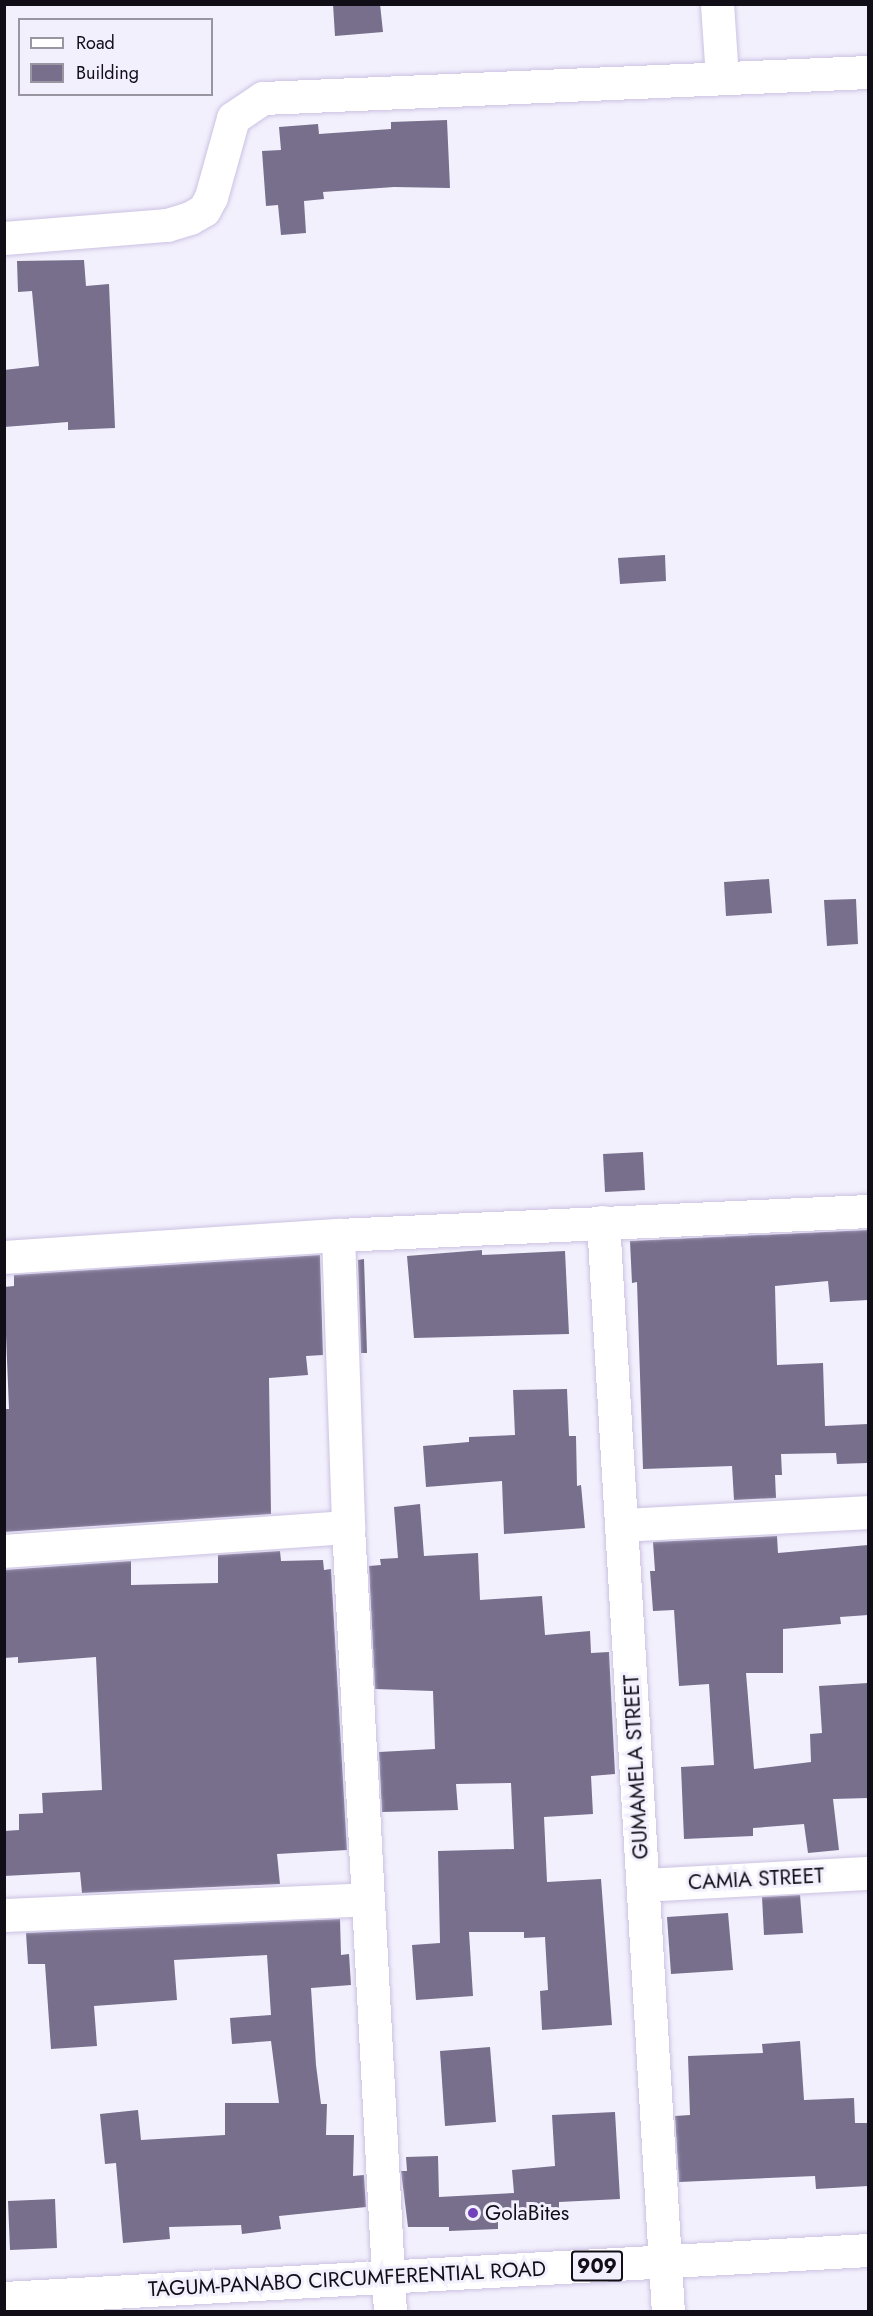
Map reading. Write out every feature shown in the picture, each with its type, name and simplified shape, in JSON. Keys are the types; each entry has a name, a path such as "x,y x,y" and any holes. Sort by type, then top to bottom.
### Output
{"street":[{"path":"717,4 722,78"},
{"path":"4,238 167,225 190,218 204,210 211,197 233,118 263,98 868,72"},
{"path":"4,1257 338,1235 868,1211"},
{"name":"GUMAMELA STREET","path":"603,1222 668,2312"},
{"path":"338,1235 348,1527 390,2312"},
{"path":"621,1525 868,1512"},
{"path":"4,1551 348,1527"},
{"name":"CAMIA STREET","path":"643,1885 868,1873"},
{"path":"4,1916 368,1899"},
{"name":"TAGUM-PANABO CIRCUMFERENTIAL ROAD","path":"4,2298 868,2250"}],"building":[{"path":"333,4 380,4 383,32 335,36"},
{"path":"447,120 450,188 394,187 323,192 324,199 304,201 306,233 281,235 278,205 266,206 262,151 281,150 279,127 318,124 319,134 391,129 391,122"},
{"path":"84,260 86,286 109,284 115,428 68,430 68,422 4,427 4,370 39,366 32,291 18,292 17,261"},
{"path":"665,555 666,581 620,584 618,558"},
{"path":"769,879 772,913 726,916 724,882"},
{"path":"856,899 858,944 827,946 824,900"},
{"path":"643,1152 645,1190 605,1192 603,1154"},
{"path":"868,1230 868,1300 830,1302 828,1281 775,1286 777,1365 823,1363 825,1426 868,1424 868,1463 837,1464 836,1453 781,1454 782,1475 775,1475 776,1498 734,1500 732,1466 643,1469 637,1282 632,1283 630,1241"},
{"path":"482,1250 482,1255 565,1251 569,1334 414,1338 407,1256"},
{"path":"320,1255 323,1355 306,1356 308,1375 269,1378 271,1514 4,1532 4,1409 9,1409 4,1287 14,1286 14,1275"},
{"path":"364,1259 367,1353 361,1353 358,1260"},
{"path":"567,1389 569,1436 576,1436 577,1486 581,1485 585,1528 504,1534 502,1481 426,1487 423,1446 469,1442 469,1437 515,1435 513,1390"},
{"path":"420,1504 424,1556 478,1553 480,1600 542,1596 545,1635 590,1631 591,1653 609,1652 615,1774 591,1776 593,1814 544,1817 547,1882 601,1879 612,2025 542,2030 540,1991 548,1990 545,1937 524,1938 524,1932 469,1932 473,1996 416,2000 412,1945 440,1943 438,1851 514,1849 511,1783 456,1784 458,1810 382,1812 379,1752 435,1749 433,1691 375,1689 369,1566 381,1565 380,1559 398,1558 394,1507"},
{"path":"777,1536 778,1553 868,1545 868,1615 840,1617 841,1624 783,1629 783,1673 746,1673 754,1769 811,1762 810,1734 822,1733 819,1686 868,1683 868,1798 833,1799 839,1850 808,1853 804,1824 753,1828 753,1836 684,1839 681,1767 714,1765 709,1684 679,1686 674,1610 653,1611 650,1571 655,1571 653,1542"},
{"path":"280,1551 281,1561 323,1560 324,1570 331,1569 347,1850 277,1854 280,1884 82,1893 80,1872 4,1876 4,1831 19,1830 19,1814 43,1813 42,1793 102,1790 96,1657 18,1663 18,1657 4,1658 4,1570 131,1561 131,1585 218,1583 218,1555"},
{"path":"800,1895 803,1933 764,1935 762,1897"},
{"path":"728,1913 733,1970 671,1974 667,1917"},
{"path":"340,1919 341,1955 349,1954 351,1985 311,1988 316,2065 321,2104 327,2104 326,2135 354,2135 353,2176 364,2175 366,2207 279,2216 281,2229 242,2234 241,2225 169,2227 170,2239 123,2243 116,2163 105,2164 100,2114 138,2110 141,2140 225,2135 225,2103 279,2103 271,2041 232,2044 230,2018 271,2015 267,1955 174,1960 177,2000 94,2006 97,2046 51,2049 45,1964 28,1964 26,1933"},
{"path":"800,2041 804,2100 854,2098 855,2123 868,2123 868,2186 816,2189 815,2176 679,2182 675,2116 690,2115 688,2056 763,2053 762,2044"},
{"path":"490,2047 496,2122 445,2126 440,2051"},
{"path":"615,2112 620,2199 559,2202 559,2214 498,2219 498,2229 449,2231 449,2227 408,2227 401,2171 407,2171 406,2157 438,2156 439,2197 514,2193 512,2170 555,2166 552,2115"},
{"path":"55,2199 57,2248 10,2250 8,2201"}],"place":[{"name":"GolaBites","path":"473,2213"}]}
